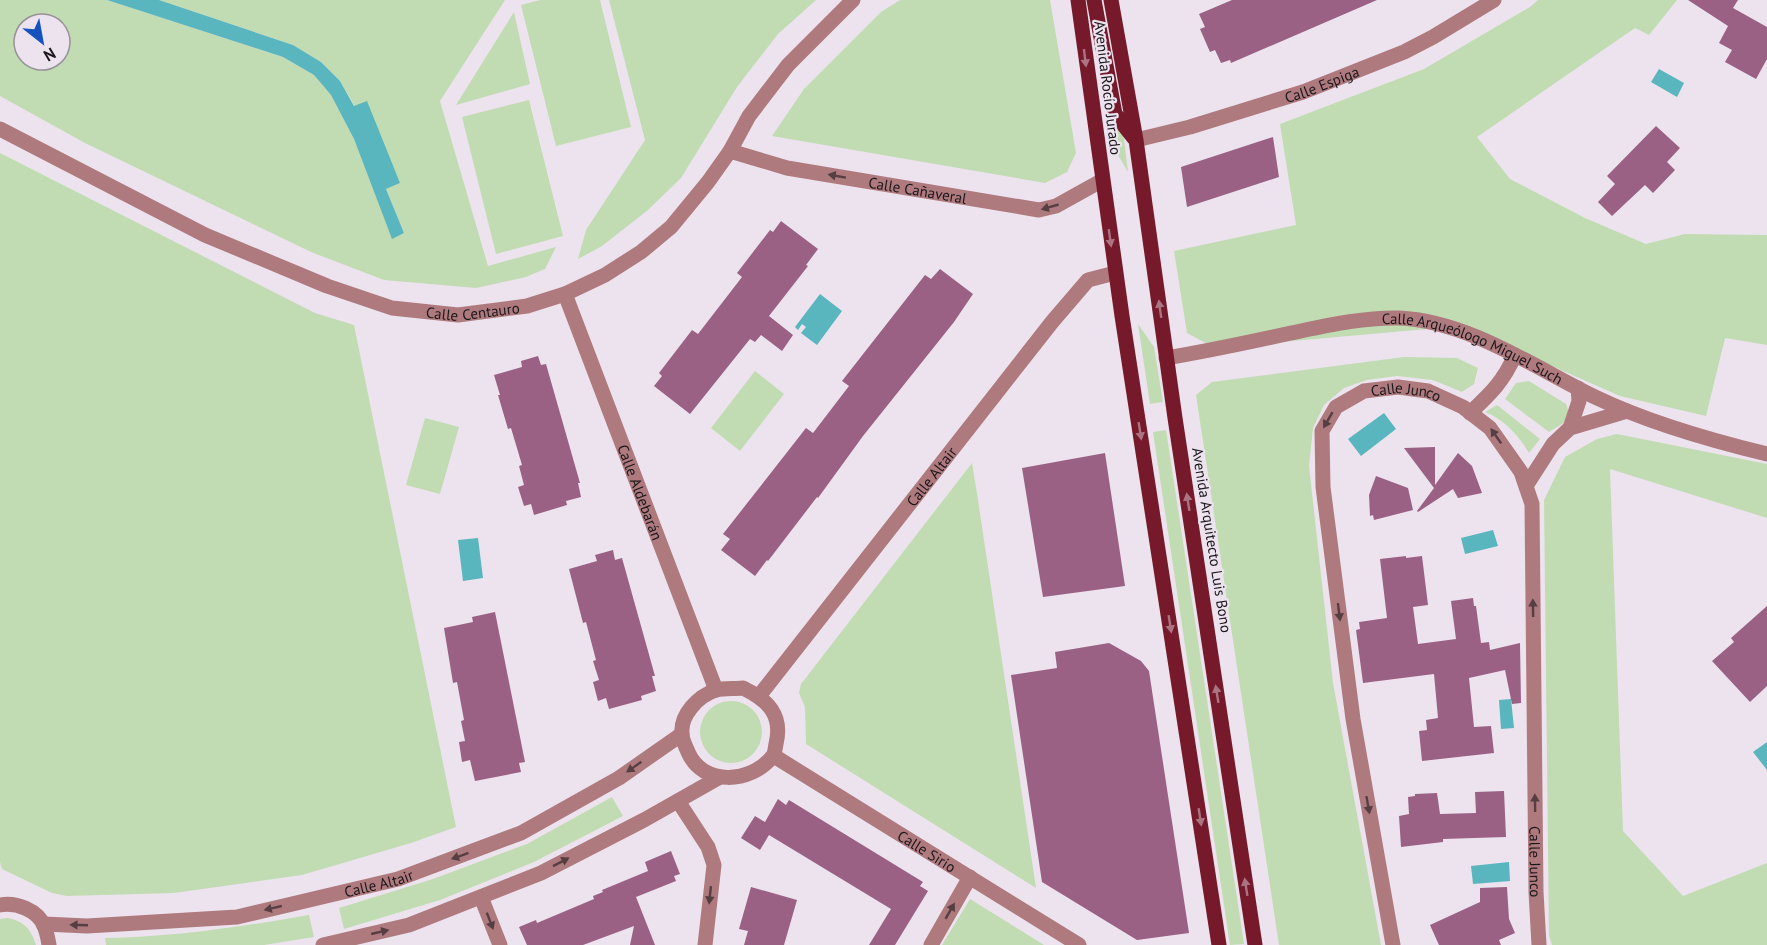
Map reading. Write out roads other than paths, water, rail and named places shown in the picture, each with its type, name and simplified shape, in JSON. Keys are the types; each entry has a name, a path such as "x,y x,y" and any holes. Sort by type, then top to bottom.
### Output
{"main road":[{"name":"Avenida Rocío Jurado","path":"1078,0 1101,181"},
{"name":"Avenida Rocío Jurado","path":"1094,0 1115,114 1136,140"},
{"name":"Avenida Rocío Jurado","path":"1111,0 1136,140"},
{"name":"Avenida Arquitecto Luis Bono","path":"1136,140 1166,358 1255,945"},
{"path":"1101,181 1219,945"}],"street":[{"name":"Calle Centauro","path":"0,129 205,235 327,286 392,308 458,315 528,306 565,294 605,275 641,252 671,227 708,182 730,151 749,116 788,65 853,0"},
{"name":"Calle Espiga","path":"1136,140 1190,127 1303,92 1404,52 1494,0"},
{"name":"Calle Cañaveral","path":"730,151 787,168 1039,210 1056,206 1101,181"},
{"name":"Calle Altair","path":"759,696 1052,322 1088,280 1115,273"},
{"name":"Calle Aldebarán","path":"565,294 716,690"},
{"name":"Calle Arqueólogo Miguel Such","path":"1166,358 1335,324 1398,318 1430,322 1458,330 1515,355 1627,411 1709,440 1767,454"},
{"path":"1470,413 1506,376 1515,355"},
{"name":"Calle Junco","path":"1393,945 1353,719 1323,487 1322,431 1336,407 1364,391 1398,387 1428,391 1470,413 1490,428 1521,472 1532,504 1536,892 1539,945"},
{"path":"1570,428 1579,401 1578,388"},
{"path":"1526,486 1553,444 1570,428 1627,411"},
{"path":"743,688 759,696 773,710 779,732 774,756 755,771 733,778 720,777 703,770 689,755 682,734 685,718 696,700 716,690 743,688"},
{"name":"Calle Altair","path":"44,924 87,926 237,917 398,879 521,833 619,777 682,734"},
{"name":"Calle Sirio","path":"774,756 1079,945"},
{"path":"323,945 409,925 541,873 720,777"},
{"path":"678,801 708,847 714,865 705,945"},
{"path":"931,945 970,878"},
{"path":"481,897 500,945"},
{"path":"0,905 10,903 29,910 44,924 50,945"}],"water":[{"path":"107,0 159,0 293,45 321,62 340,81 354,106 367,101 400,183 386,189 404,233 392,239 354,139 331,95 314,75 283,57"},
{"path":"1659,69 1684,83 1677,97 1651,82"},
{"path":"820,294 842,311 817,345 801,333 806,327 802,324 798,330 795,327"},
{"path":"1384,413 1396,429 1361,456 1348,439"},
{"path":"1493,530 1498,546 1465,554 1461,538"},
{"path":"478,538 483,578 463,581 458,540"},
{"path":"1511,699 1514,728 1501,729 1499,700"},
{"path":"1767,742 1767,770 1753,752"},
{"path":"1509,862 1510,881 1473,884 1471,866"}]}
